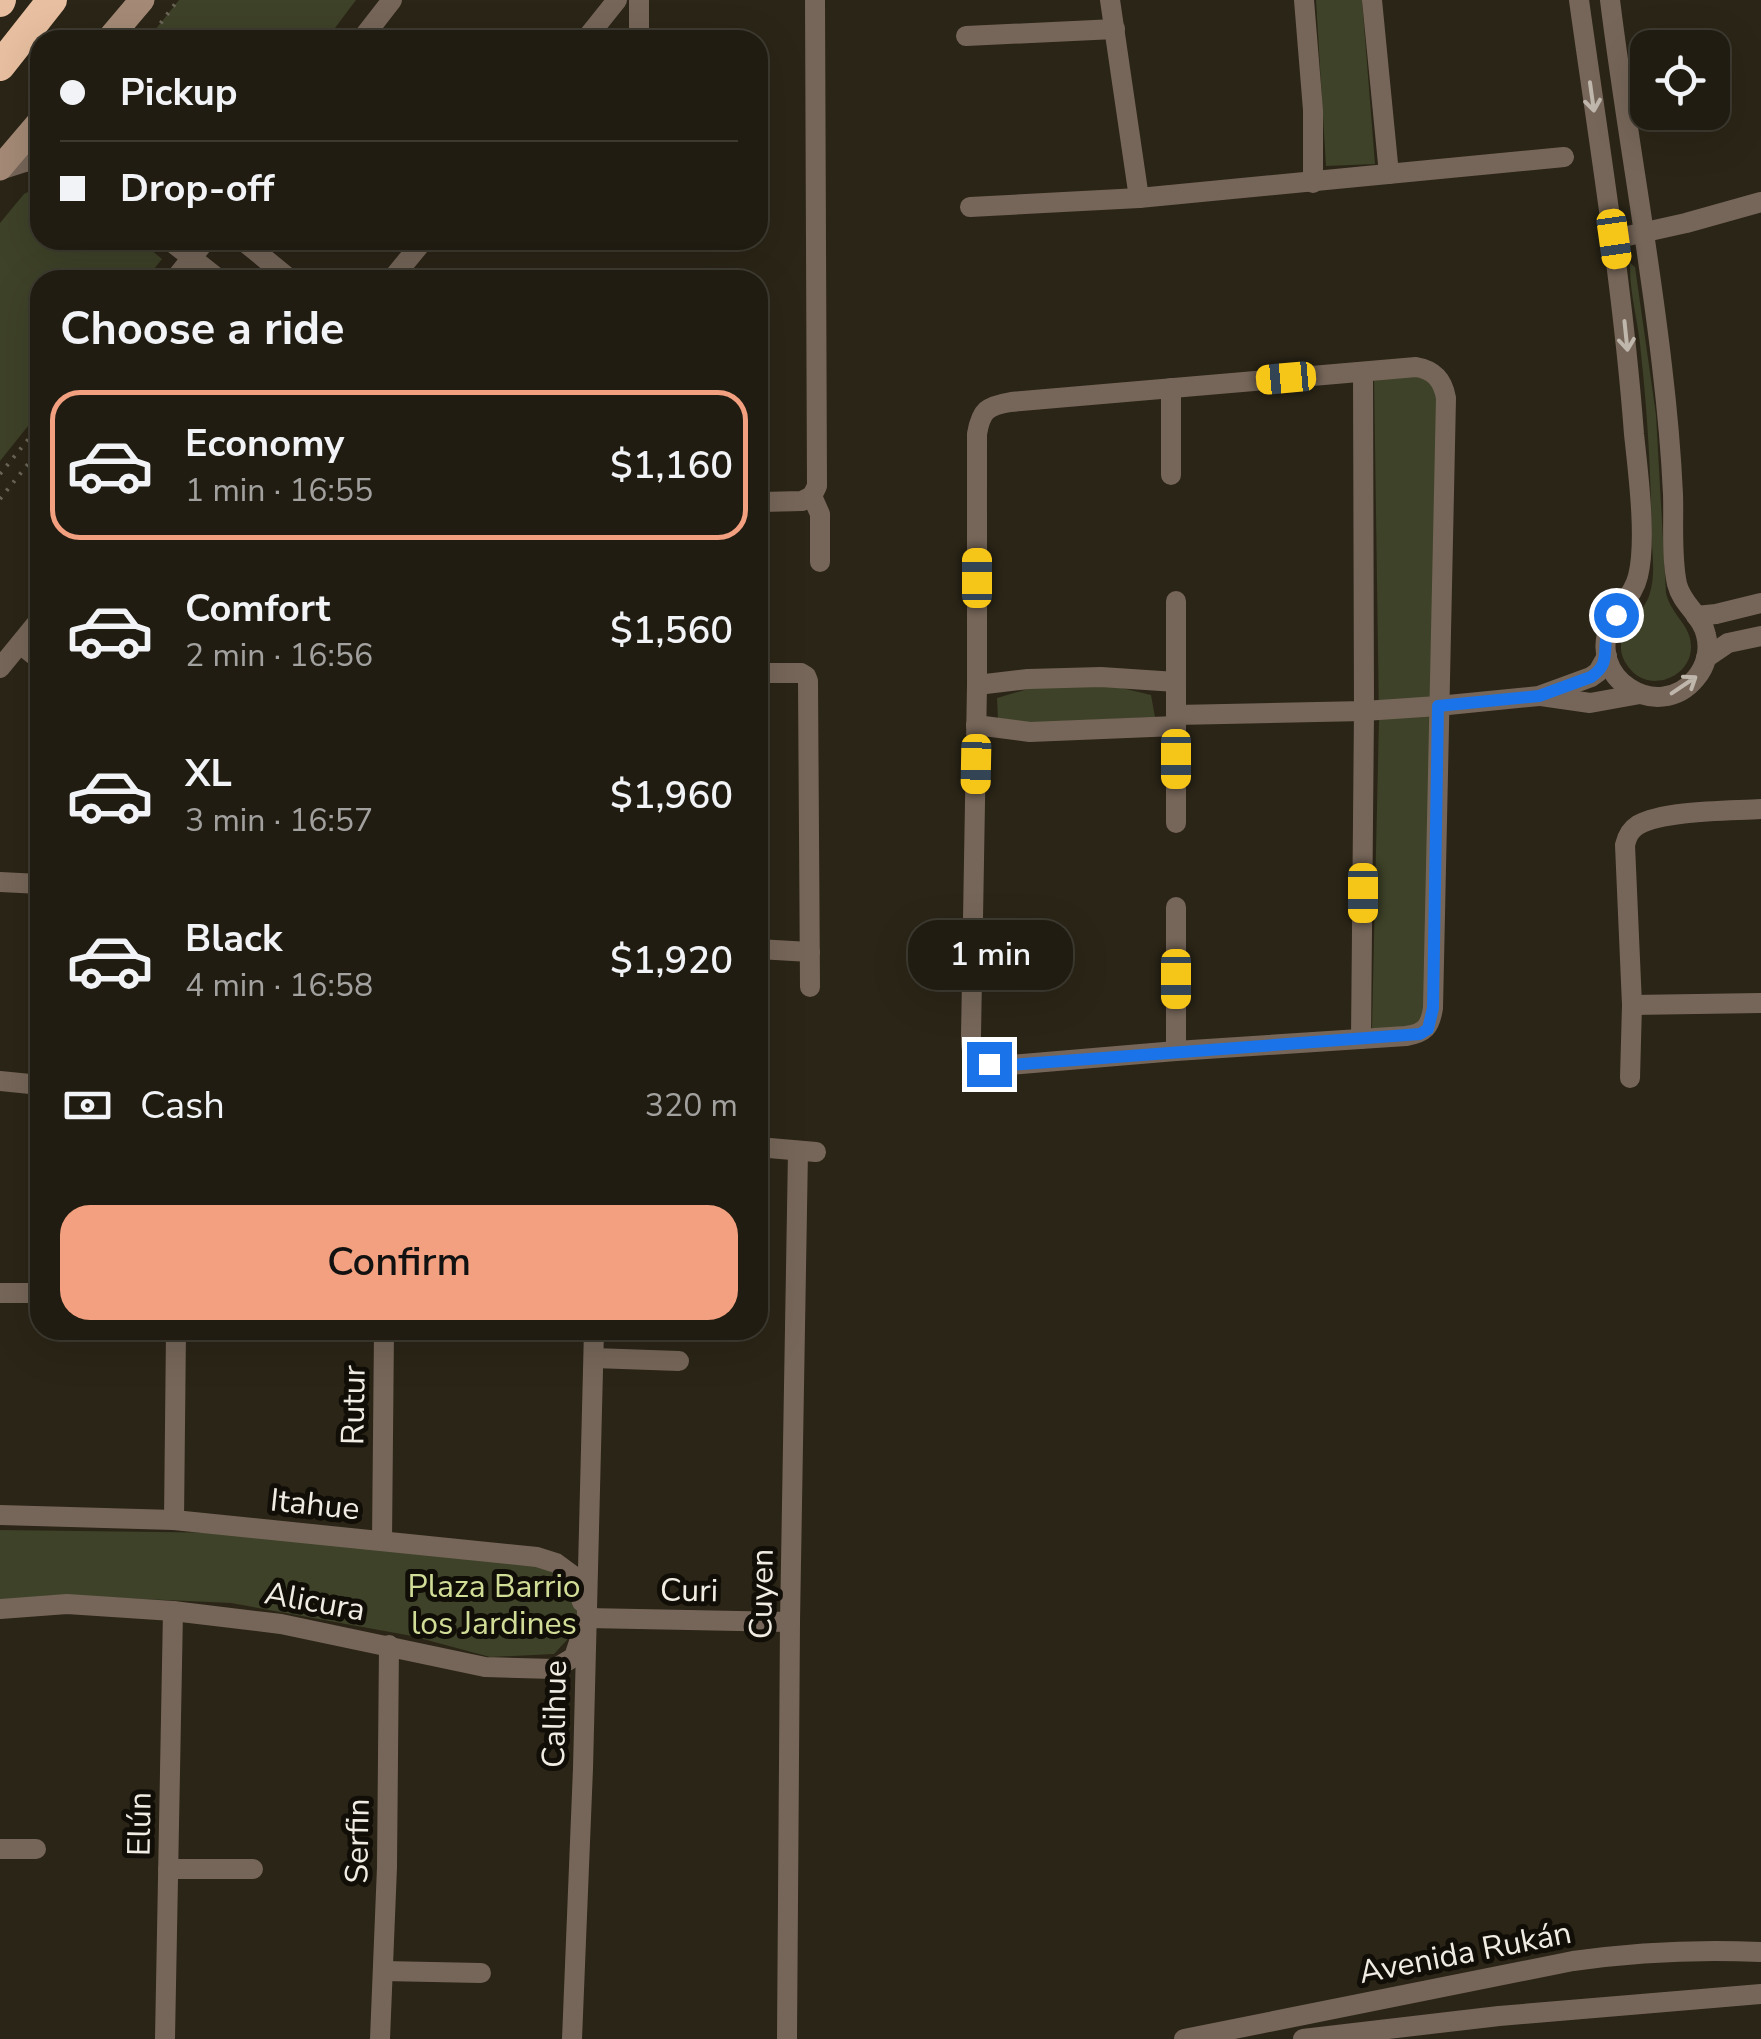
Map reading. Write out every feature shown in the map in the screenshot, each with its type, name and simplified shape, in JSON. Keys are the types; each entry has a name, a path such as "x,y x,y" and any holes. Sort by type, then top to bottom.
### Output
{"highway":[{"path":"0,66 52,0"}],"street":[{"path":"116,30 142,0"},
{"path":"369,30 392,0"},
{"path":"593,30 618,0"},
{"path":"639,0 639,30"},
{"path":"768,502 802,501 812,496 817,486 815,0"},
{"path":"1110,0 1139,198"},
{"path":"1304,0 1313,110 1313,182"},
{"path":"1372,0 1389,174"},
{"path":"1578,0 1614,239 1640,506 1637,580 1608,630 1607,656 1618,680 1640,694"},
{"path":"976,725 1030,732 1364,712 1539,696 1590,703 1640,694 1658,697 1681,691 1699,675 1706,658 1707,636 1681,597 1676,581 1668,429 1610,0"},
{"path":"966,36 1115,29"},
{"path":"0,169 30,132"},
{"path":"970,207 1139,198 1564,157"},
{"path":"0,169 30,161"},
{"path":"1614,239 1761,202"},
{"path":"181,250 207,270"},
{"path":"182,270 198,250"},
{"path":"254,250 279,270"},
{"path":"399,270 416,250"},
{"path":"1424,368 1436,376 1445,390 1433,1008 1428,1029 1420,1034 1362,1039 1010,1065 977,1060 971,1053 979,419 986,409 1011,402 1362,372 1424,368"},
{"path":"1362,372 1362,1039"},
{"path":"1172,388 1172,475"},
{"path":"812,496 820,514 820,562"},
{"path":"1176,602 1176,824"},
{"path":"1696,616 1761,603"},
{"path":"0,668 30,631"},
{"path":"1706,658 1728,644 1761,636"},
{"path":"20,644 30,652"},
{"path":"1539,696 1591,677 1607,656"},
{"path":"768,673 801,673 808,678 810,988"},
{"path":"977,685 1101,676 1176,682"},
{"path":"1630,1078 1627,836 1642,823 1677,815 1761,809"},
{"path":"0,882 30,884"},
{"path":"1176,907 1176,1051"},
{"path":"768,950 810,952"},
{"path":"1632,1005 1761,1002"},
{"path":"0,1081 30,1083"},
{"name":"Cuyen","path":"768,1148 807,1151 790,1622 787,2039"},
{"path":"0,1293 30,1293"},
{"path":"174,1520 176,1340"},
{"name":"Rutur","path":"382,1541 384,1340"},
{"name":"Calihue","path":"572,2039 584,1768 594,1340"},
{"path":"594,1358 679,1362"},
{"name":"Itahue","path":"0,1515 174,1520 537,1557 575,1577 587,1618"},
{"name":"Alicura","path":"0,1609 67,1604 173,1610 281,1624 484,1666 554,1668 574,1657 587,1618"},
{"name":"Elún","path":"165,2039 173,1610"},
{"name":"Curi","path":"587,1618 790,1622"},
{"name":"Serfin","path":"380,2039 389,1645"},
{"path":"0,1849 36,1849"},
{"path":"168,1869 254,1870"},
{"name":"Avenida Rukán","path":"1184,2039 1573,1961 1688,1951 1761,1952"},
{"path":"383,1971 481,1972"},
{"path":"1304,2039 1499,2016 1761,1994"}],"path":[{"path":"156,30 178,0"},
{"path":"0,474 30,436"},
{"path":"0,499 30,462"}],"green space":[{"path":"179,0 356,0 334,30 155,30"},
{"path":"1316,0 1362,0 1375,164 1326,166"},
{"path":"30,191 30,250 151,250 162,259 153,270 30,270 30,424 0,461 0,223"},
{"path":"1630,263 1635,267 1656,415 1666,593 1688,632 1691,646 1685,666 1659,681 1639,677 1621,649 1626,631 1649,596 1653,570 1646,401"},
{"path":"1374,376 1421,376 1437,391 1424,1020 1405,1029 1372,1028 1379,719"},
{"path":"1101,683 1151,695 1155,717 1026,723 998,720 997,698 1031,688"},
{"name":"Plaza Barrio los Jardines","path":"0,1530 318,1534 537,1557 578,1591 576,1630 554,1654 490,1657 412,1636 231,1603 56,1595 0,1600"}],"route":[{"path":"989,1064 1406,1036 1428,1029 1433,1008 1438,706 1539,696 1591,677 1607,656 1606,639 1616,615"}]}
